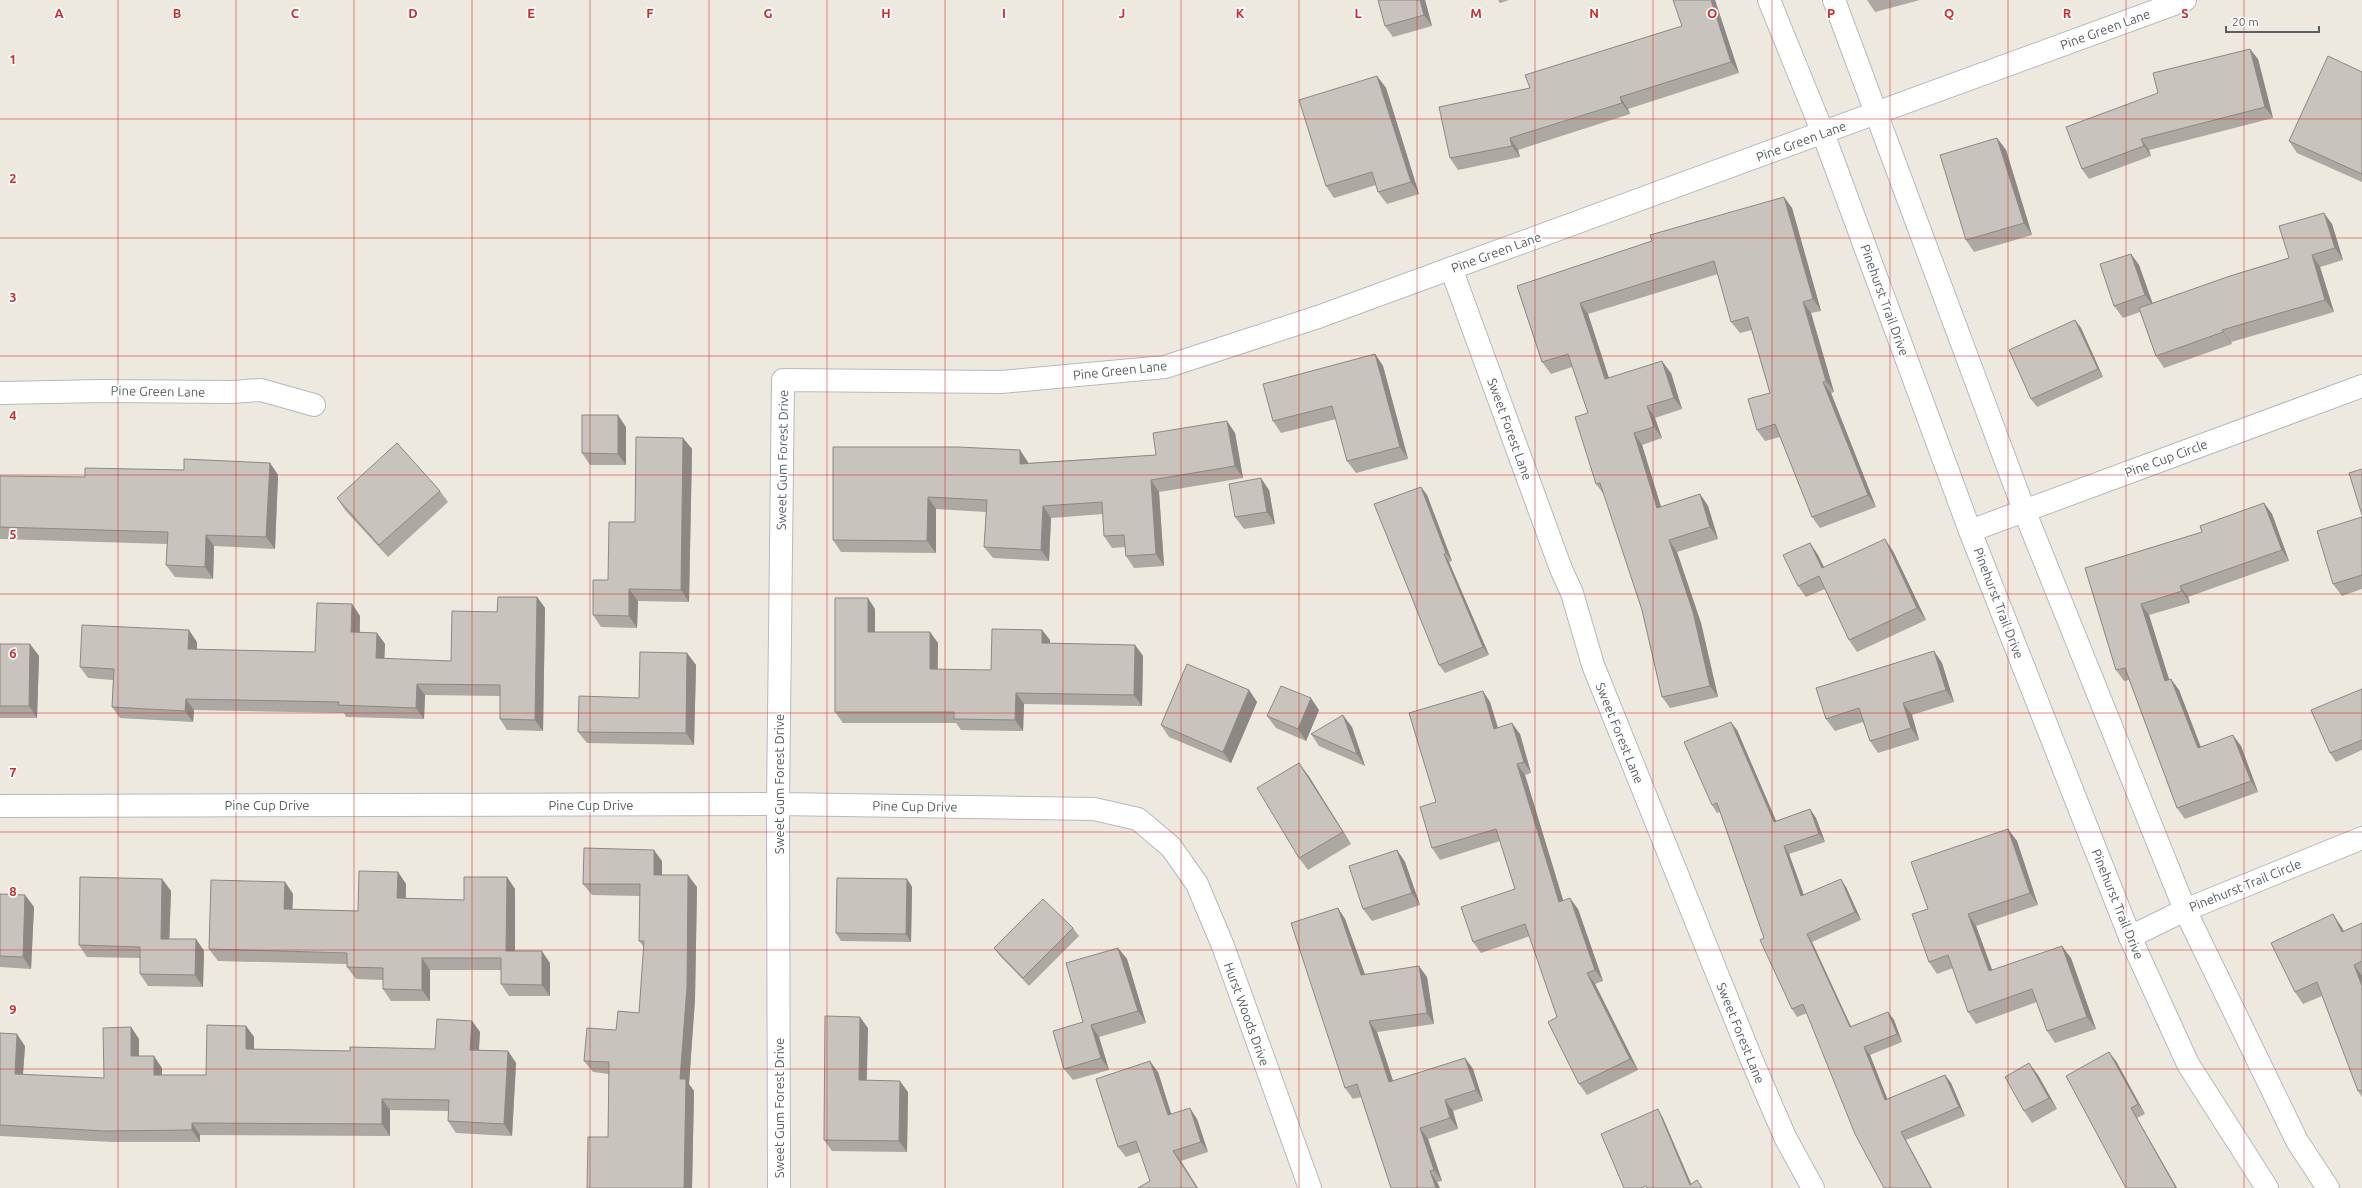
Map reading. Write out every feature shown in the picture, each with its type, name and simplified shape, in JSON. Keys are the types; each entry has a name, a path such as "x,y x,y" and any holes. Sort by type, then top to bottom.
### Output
{"street":[{"name":"Pinehurst Trail Drive","path":"1769,0 1823,133 1970,530 2130,937 2188,1064 2267,1188"},
{"path":"1834,0 2024,510 2185,910 2297,1141 2328,1188"},
{"name":"Pine Green Lane","path":"783,380 1001,382 1165,367 1318,317 2185,0"},
{"name":"Sweet Forest Lane","path":"1451,268 1572,593 1596,672 1751,1058 1785,1137 1813,1188"},
{"name":"Sweet Gum Forest Drive","path":"779,1188 778,804 783,380"},
{"name":"Pine Cup Circle","path":"1970,530 2362,386"},
{"name":"Pine Green Lane","path":"0,393 103,390 232,392 261,390 314,405"},
{"name":"Pine Cup Drive","path":"0,806 778,804 1094,809 1138,819 1172,847"},
{"name":"Pinehurst Trail Circle","path":"2130,937 2185,910 2362,838"},
{"name":"Hurst Woods Drive","path":"1172,847 1197,884 1223,946 1310,1188"}],"building":[{"path":"1378,0 1420,0 1424,15 1385,26"},
{"path":"1673,0 1711,0 1731,62 1620,97 1622,103 1510,138 1512,146 1450,158 1439,107 1530,88 1525,75 1682,26"},
{"path":"2250,49 2265,107 2141,139 2144,146 2082,169 2066,127 2158,93 2153,73"},
{"path":"2328,56 2362,72 2362,174 2289,141"},
{"path":"1377,76 1411,182 1378,192 1372,172 1326,186 1299,100"},
{"path":"1997,138 2024,223 1966,240 1940,155"},
{"path":"1784,197 1813,299 1803,302 1826,381 1823,382 1868,495 1812,517 1775,424 1757,430 1748,399 1770,393 1748,317 1731,322 1714,261 1580,303 1605,379 1662,361 1674,398 1647,406 1654,427 1634,433 1657,508 1700,494 1710,527 1669,540 1693,612 1710,686 1662,697 1642,610 1600,483 1596,484 1575,417 1588,413 1568,354 1542,362 1517,286 1652,241 1650,235"},
{"path":"2324,213 2335,248 2312,255 2325,300 2222,330 2223,332 2156,356 2139,308 2230,276 2289,258 2279,226"},
{"path":"2131,254 2145,295 2114,306 2100,264"},
{"path":"2075,320 2098,369 2031,399 2009,350"},
{"path":"1375,354 1400,447 1347,461 1332,406 1273,421 1263,384"},
{"path":"582,415 618,415 618,454 582,453"},
{"path":"1227,421 1235,466 1151,480 1156,554 1126,556 1124,535 1104,536 1102,502 1043,506 1041,550 984,547 987,500 928,497 927,541 833,540 833,447 958,447 1020,450 1020,464 1156,455 1153,433"},
{"path":"636,437 683,438 681,590 629,589 629,616 593,615 593,580 608,580 609,522 635,522"},
{"path":"397,443 440,491 379,545 337,498"},
{"path":"184,459 270,463 266,537 206,535 205,567 166,565 168,532 0,527 0,476 85,477 85,468 184,470"},
{"path":"2362,469 2362,515 2349,473"},
{"path":"1261,478 1267,512 1235,517 1229,484"},
{"path":"1421,487 1446,553 1444,554 1483,647 1439,665 1374,504"},
{"path":"2264,503 2282,550 2180,586 2182,591 2141,604 2165,681 2171,679 2198,748 2233,735 2251,781 2177,808 2125,668 2116,670 2085,568 2202,532 2200,526"},
{"path":"2362,517 2362,575 2333,584 2317,531"},
{"path":"1885,539 1917,608 1849,640 1819,576 1798,586 1783,555 1810,543 1822,568"},
{"path":"498,597 537,597 535,720 500,719 500,685 417,684 416,708 338,705 339,702 186,699 185,711 112,707 114,669 80,667 82,625 189,630 188,649 315,652 317,603 352,604 351,632 377,633 376,658 451,661 452,611 497,612"},
{"path":"835,598 868,598 868,632 930,632 930,669 991,670 992,629 1042,630 1042,643 1135,645 1134,695 1016,693 1015,720 954,719 954,712 835,712"},
{"path":"0,644 30,644 29,706 0,706"},
{"path":"1934,651 1946,690 1903,703 1911,728 1870,741 1859,708 1826,719 1816,688"},
{"path":"640,652 687,653 686,733 578,732 579,696 639,698"},
{"path":"1187,664 1249,690 1223,752 1161,725"},
{"path":"1281,686 1311,698 1298,729 1267,716"},
{"path":"2362,689 2362,740 2330,753 2311,710"},
{"path":"1483,691 1494,729 1512,723 1524,762 1517,764 1559,902 1570,898 1595,970 1587,973 1630,1059 1579,1084 1548,1022 1557,1017 1525,924 1473,942 1461,907 1515,889 1496,829 1432,848 1420,807 1436,802 1409,713"},
{"path":"1343,715 1357,754 1311,734"},
{"path":"1731,722 1774,822 1810,809 1819,834 1784,846 1801,896 1841,879 1855,912 1807,934 1850,1027 1888,1012 1897,1034 1864,1047 1885,1100 1945,1075 1959,1107 1901,1132 1931,1188 1884,1188 1855,1134 1803,1004 1792,1009 1760,940 1764,938 1717,803 1712,805 1684,742"},
{"path":"1299,763 1343,832 1299,858 1257,788"},
{"path":"2008,829 2030,893 1968,914 1989,971 2062,946 2087,1017 2047,1031 2032,989 1968,1012 1948,955 1929,962 1912,914 1928,909 1911,862"},
{"path":"584,848 654,850 654,875 688,875 687,987 680,1079 686,1079 684,1188 587,1188 588,1137 608,1137 609,1062 584,1061 587,1028 616,1030 618,1011 639,1013 644,941 639,941 640,884 583,884"},
{"path":"1397,850 1412,893 1363,909 1349,866"},
{"path":"359,871 398,872 397,898 464,900 464,877 507,877 506,951 542,951 542,985 501,984 501,958 422,958 422,990 383,989 383,968 347,967 347,953 209,949 211,880 285,882 284,909 358,911"},
{"path":"80,877 162,879 161,939 196,939 195,975 140,974 140,947 79,945"},
{"path":"837,878 907,879 906,934 836,933"},
{"path":"0,894 25,895 23,957 0,956"},
{"path":"1043,899 1073,928 1023,978 994,948"},
{"path":"1338,908 1361,975 1419,966 1427,1013 1369,1021 1389,1082 1465,1058 1476,1090 1445,1100 1450,1118 1420,1128 1434,1170 1430,1171 1436,1188 1391,1188 1357,1084 1345,1088 1291,923"},
{"path":"2333,914 2342,932 2362,923 2362,961 2354,965 2362,986 2362,1090 2358,1091 2317,982 2295,992 2271,943"},
{"path":"1118,948 1138,1011 1091,1025 1101,1058 1064,1069 1053,1031 1083,1022 1066,963"},
{"path":"825,1016 860,1017 859,1080 900,1081 899,1141 824,1140"},
{"path":"437,1019 472,1021 470,1050 508,1051 504,1124 448,1121 449,1100 382,1099 382,1124 192,1123 192,1130 104,1131 0,1125 0,1033 17,1034 15,1074 104,1078 103,1028 131,1027 131,1056 154,1056 154,1075 206,1075 207,1025 246,1026 246,1049 350,1051 350,1047 435,1049"},
{"path":"2109,1052 2138,1104 2131,1108 2176,1188 2126,1188 2066,1076"},
{"path":"1150,1061 1168,1115 1190,1108 1201,1142 1173,1151 1197,1188 1138,1188 1150,1181 1136,1141 1118,1147 1096,1079"},
{"path":"2029,1063 2049,1098 2024,1111 2005,1077"},
{"path":"1658,1109 1690,1185 1697,1180 1702,1188 1647,1188 1646,1186 1641,1188 1624,1188 1601,1134"}]}
